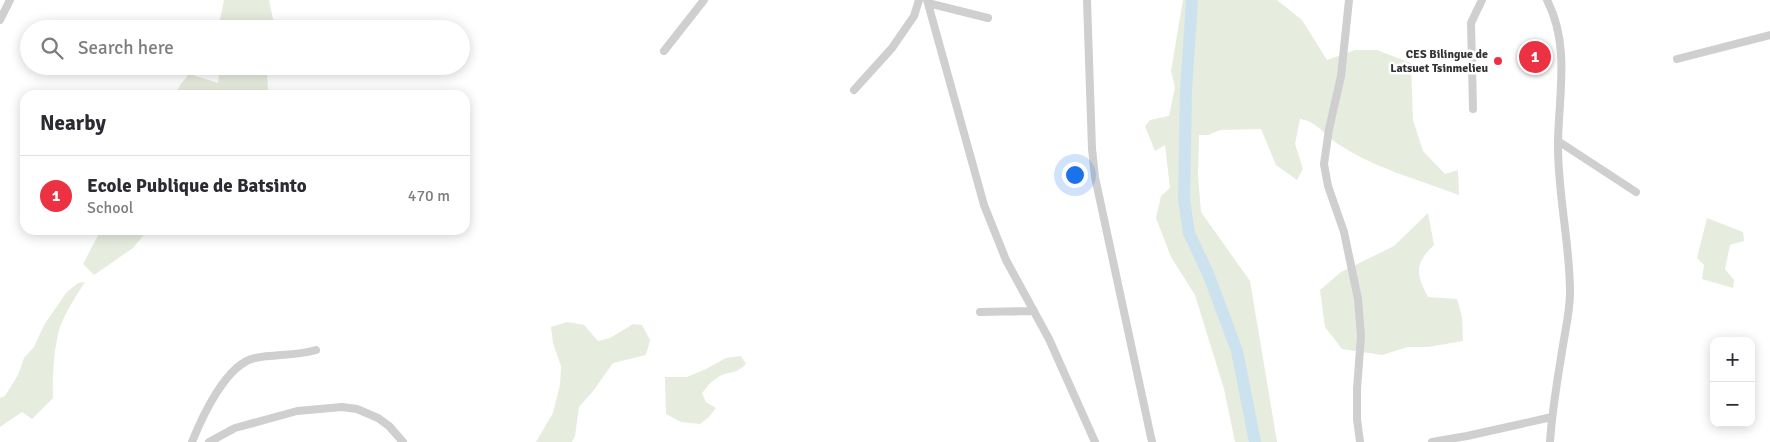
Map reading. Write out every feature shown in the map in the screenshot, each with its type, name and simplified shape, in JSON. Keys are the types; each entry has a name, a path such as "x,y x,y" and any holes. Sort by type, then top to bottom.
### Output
{"street":[{"path":"0,20 10,0"},
{"path":"664,51 704,0"},
{"path":"854,90 892,48 914,16 919,0"},
{"path":"1087,0 1094,176 1152,442"},
{"path":"1349,0 1341,76 1329,129 1324,164 1325,176 1344,232 1358,299 1361,336 1357,419 1360,442"},
{"path":"1473,109 1471,23 1482,0"},
{"path":"1547,0 1555,18 1561,54 1562,96 1558,140 1559,185 1569,272 1570,303 1552,417 1550,442"},
{"path":"928,2 988,18"},
{"path":"928,2 984,205 1006,260 1049,338 1095,442"},
{"path":"1677,59 1770,35"},
{"path":"1558,140 1636,192"},
{"path":"980,312 1034,311"},
{"path":"192,442 218,390 244,363 255,358 296,355 316,350"},
{"path":"209,442 235,428 296,412 342,407 356,409 378,418 389,426 403,442"},
{"path":"1432,442 1552,417"}],"shaded area":[{"path":"224,0 269,0 273,20 220,20"},
{"path":"1183,0 1277,0 1302,20 1327,60 1355,50 1377,50 1411,63 1413,120 1423,151 1445,174 1458,170 1459,195 1366,160 1338,144 1316,125 1300,119 1295,144 1303,169 1297,180 1276,165 1261,129 1220,130 1208,135 1199,135 1198,176 1201,212 1250,281 1277,442 1235,442 1224,389 1195,295 1171,257 1156,218 1161,196 1170,188 1165,145 1155,151 1145,126 1150,120 1169,116 1175,87 1171,71"},
{"path":"188,75 218,83 219,75 267,75 268,90 178,90"},
{"path":"1428,213 1434,245 1420,264 1419,275 1428,297 1457,299 1462,317 1463,341 1428,347 1408,347 1382,355 1342,349 1325,327 1320,290 1341,272 1394,246"},
{"path":"1707,218 1743,232 1744,241 1730,245 1725,269 1734,280 1733,288 1702,279 1704,265 1697,258"},
{"path":"98,235 144,235 133,248 94,275 83,264"},
{"path":"85,282 68,309 60,327 54,362 53,398 32,419 22,412 0,427 0,398 5,396 18,375 24,358 34,347 44,325 66,293 78,283"},
{"path":"567,322 584,325 598,341 610,338 633,324 642,325 650,340 646,355 613,363 579,407 575,436 572,442 536,442 553,413 560,385 561,366 553,343 551,327"},
{"path":"741,356 746,364 736,371 717,378 702,393 706,402 716,408 700,424 681,422 666,414 665,377 687,377 726,358"}],"waterway":[{"path":"1192,0 1186,91 1184,200 1189,233 1209,276 1237,351 1255,442"}],"place":[{"name":"Ecole Publique de Batsinto","path":"1535,57"},
{"name":"CES Bilingue de Latsuet Tsinmelieu","path":"1498,61"}]}
